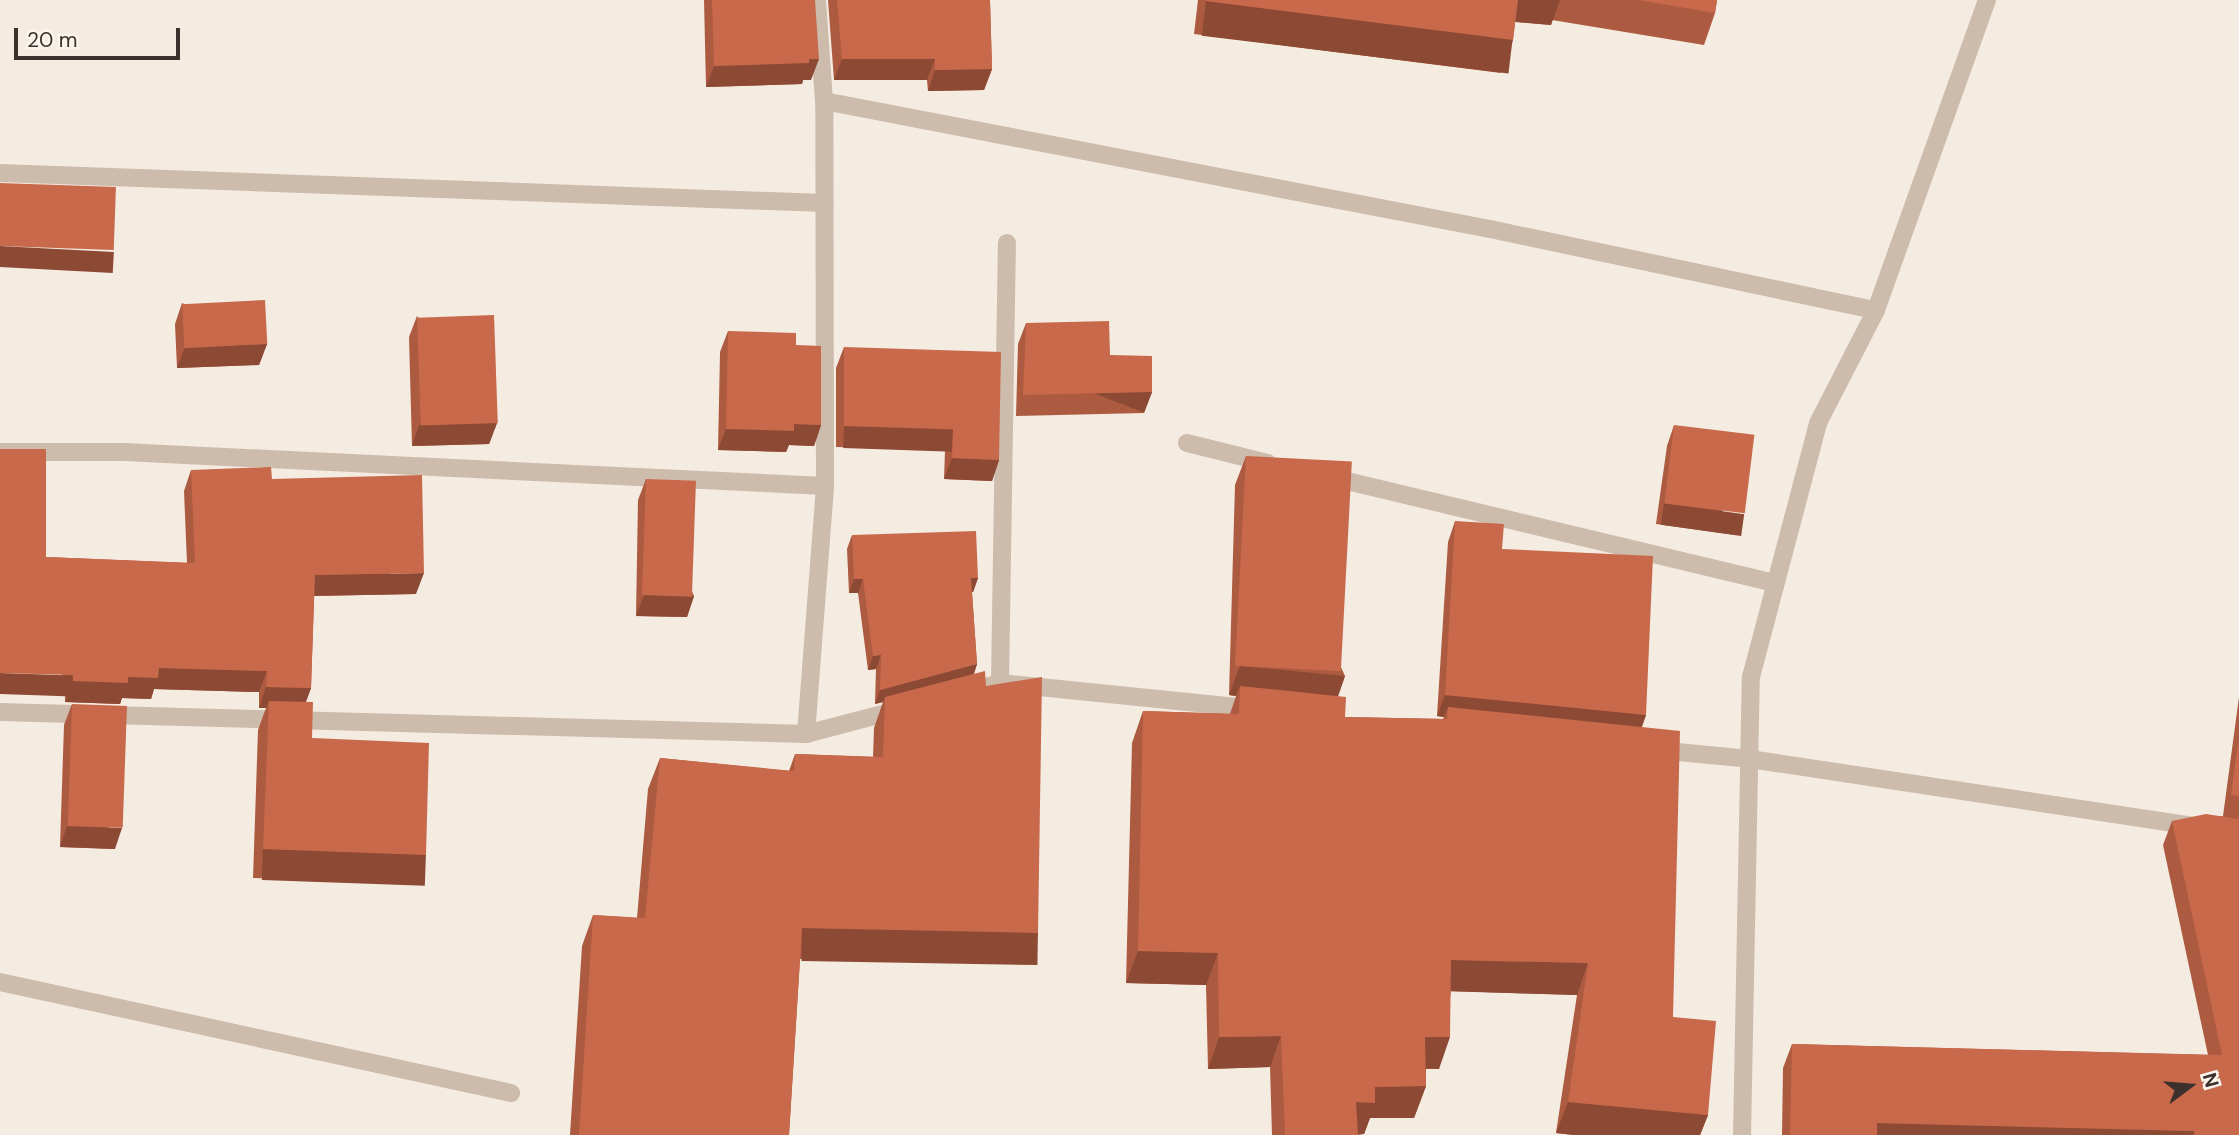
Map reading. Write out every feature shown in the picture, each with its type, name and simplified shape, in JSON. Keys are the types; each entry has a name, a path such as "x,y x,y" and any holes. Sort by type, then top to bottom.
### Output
{"street":[{"path":"806,734 825,486 824,101 817,0"},
{"path":"1742,1135 1751,677 1818,423 1876,310 1987,0"},
{"path":"824,101 1490,229 1876,310"},
{"path":"0,173 824,203"},
{"path":"1000,683 1007,243"},
{"path":"1187,443 1280,466"},
{"path":"0,452 137,452 825,486"},
{"path":"1307,472 1776,583"},
{"path":"948,696 1000,683 1278,711"},
{"path":"0,712 806,734 922,703"},
{"path":"1639,748 1750,759 2239,834"},
{"path":"0,982 512,1093"}],"building":[{"path":"712,0 815,0 819,59 809,59 809,63 714,66"},
{"path":"837,0 990,0 992,69 935,70 935,59 842,59"},
{"path":"1206,0 1518,0 1513,40"},
{"path":"1638,0 1717,0 1715,13"},
{"path":"0,183 116,187 114,250 0,246"},
{"path":"265,300 267,344 184,348 182,304"},
{"path":"494,315 498,423 421,426 417,318"},
{"path":"1109,321 1110,355 1152,356 1152,392 1023,395 1026,323"},
{"path":"728,331 796,333 796,345 821,346 821,425 794,424 794,431 726,429"},
{"path":"844,347 1001,352 999,460 952,458 953,429 844,426"},
{"path":"1674,425 1754,435 1745,513 1664,503"},
{"path":"0,449 46,449 46,557 195,563 191,470 271,467 272,479 422,475 424,573 315,575 311,688 266,687 267,671 159,668 158,678 128,677 128,683 73,681 73,675 0,673"},
{"path":"1246,456 1352,462 1341,671 1235,666"},
{"path":"646,479 696,481 692,597 642,595"},
{"path":"1455,521 1504,524 1502,549 1653,556 1646,715 1445,695"},
{"path":"976,531 978,578 971,578 977,664 880,690 881,655 873,656 863,579 854,579 852,535"},
{"path":"985,671 986,686 1042,677 1038,933 802,928 789,1135 579,1135 593,915 645,918 660,758 794,771 795,754 883,757 885,697"},
{"path":"1240,686 1346,697 1345,717 1447,719 1448,707 1680,731 1673,1017 1716,1021 1708,1115 1568,1102 1588,963 1451,960 1450,1037 1425,1037 1426,1086 1375,1087 1375,1103 1356,1102 1358,1135 1285,1135 1281,1036 1219,1037 1218,953 1138,951 1143,711 1239,714"},
{"path":"269,701 313,702 312,738 429,743 426,855 263,849"},
{"path":"72,704 127,706 123,828 68,826"},
{"path":"2239,737 2239,796 2231,795"},
{"path":"2206,814 2239,819 2239,1135 2195,1135 2194,1131 1877,1123 1877,1135 1790,1135 1792,1044 2222,1055 2172,821"}]}
